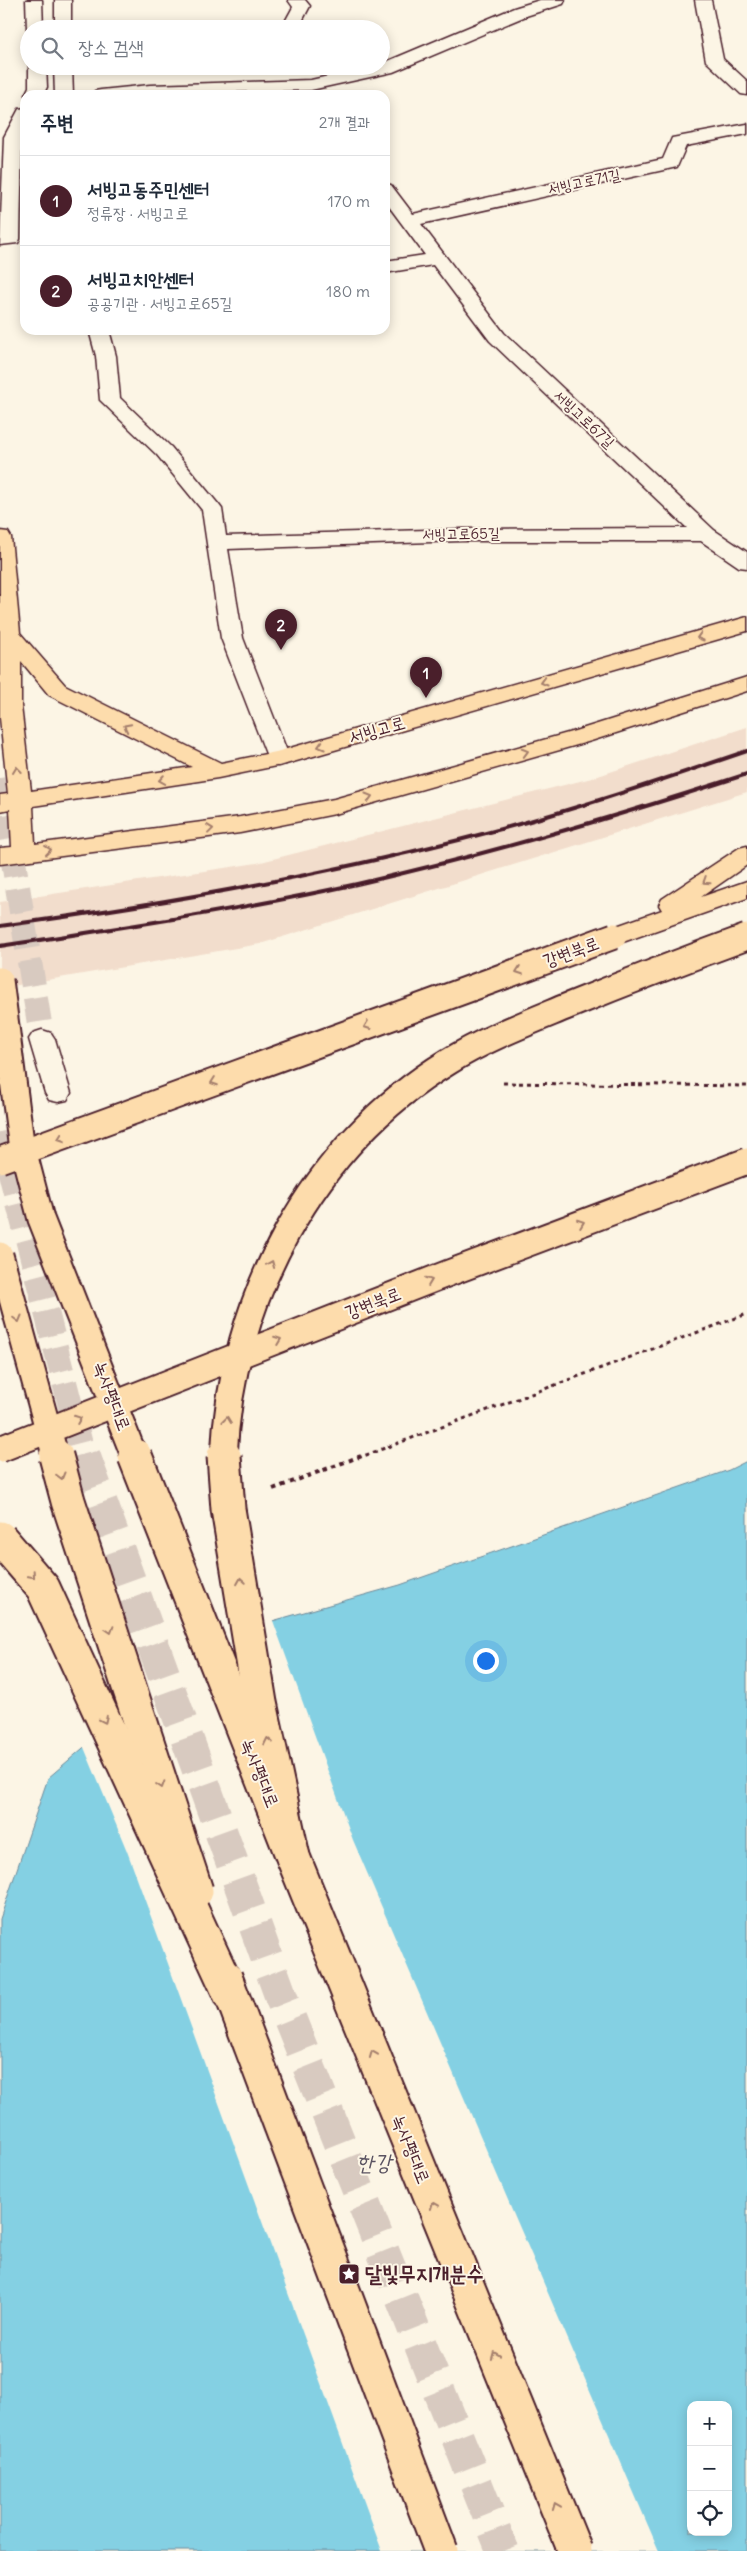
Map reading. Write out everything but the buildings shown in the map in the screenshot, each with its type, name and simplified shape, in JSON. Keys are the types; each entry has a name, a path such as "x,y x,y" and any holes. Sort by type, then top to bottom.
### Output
{"main road":[{"path":"0,537 10,706 11,802 24,853"},
{"name":"서빙고로","path":"11,802 218,771 278,759 747,624"},
{"path":"5,638 56,690 218,771"},
{"path":"0,856 240,825 335,806 583,736 747,684"},
{"path":"625,932 747,854"},
{"name":"강변북로","path":"0,1160 747,889"},
{"path":"293,1857 261,1704 227,1495 224,1442 234,1370 249,1318 280,1242 309,1196 363,1129 401,1094 445,1064 502,1034 633,979 747,937"},
{"name":"녹사평대로","path":"0,980 21,1142 41,1219 293,1857 575,2551"},
{"name":"강변북로","path":"0,1449 449,1273 747,1161"},
{"path":"0,1255 68,1501 232,1998 441,2551"},
{"path":"0,1538 43,1588 232,1998"}],"street":[{"path":"34,0 35,20"},
{"path":"63,0 63,20"},
{"path":"294,20 302,6 296,0"},
{"path":"390,67 520,12 557,0"},
{"path":"703,0 715,61 747,90"},
{"path":"37,75 37,90"},
{"path":"63,75 64,90"},
{"path":"306,75 315,90"},
{"path":"150,90 315,90 364,75"},
{"path":"0,239 11,239 13,136 20,123"},
{"name":"서빙고로71길","path":"407,221 671,163 678,142 747,129"},
{"name":"서빙고로67길","path":"390,196 497,337 706,535 747,562"},
{"path":"390,266 437,259"},
{"path":"101,335 106,356 110,400 164,451 212,509 232,638 278,759"},
{"name":"서빙고로65길","path":"216,543 332,537 517,533 706,535"},
{"path":"42,1038 58,1093"}],"path":[{"path":"272,1489 747,1314"}],"shaded area":[{"path":"747,727 747,792 260,944 0,988 0,902 257,863 592,778"}],"water":[{"name":"한강","path":"747,1461 747,2551 0,2551 0,1919 48,1778 212,1638 400,1585 729,1470"}],"pier":[{"path":"272,1618 353,1840 659,2551 382,2551 127,1851 83,1745 210,1636"}],"tunnel":[{"path":"0,778 42,1039"},
{"path":"0,1132 84,1458"},
{"path":"84,1456 283,2002 503,2551"}],"railway":[{"path":"0,926 175,900 406,853 499,830 570,809 747,751"},
{"path":"0,946 224,910 357,884 554,834 747,774"}],"place":[{"name":"서빙고치안센터","path":"281,650"},
{"name":"서빙고동주민센터","path":"426,698"},
{"name":"달빛무지개분수","path":"349,2274"}]}
